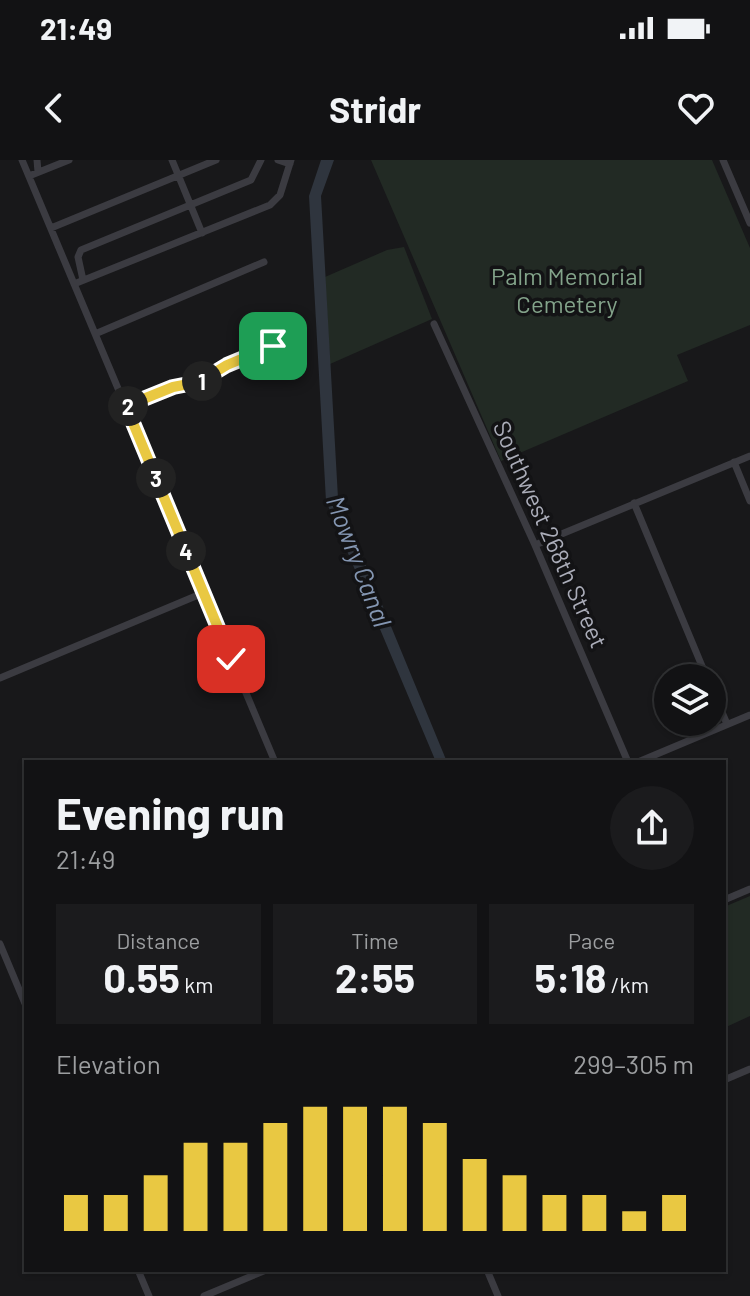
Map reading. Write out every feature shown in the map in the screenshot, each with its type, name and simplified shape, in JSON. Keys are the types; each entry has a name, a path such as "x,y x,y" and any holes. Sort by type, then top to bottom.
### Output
{"street":[{"path":"22,160 274,760"},
{"path":"37,160 38,172"},
{"path":"29,176 69,160"},
{"path":"172,160 202,233"},
{"path":"51,228 216,160"},
{"path":"83,280 78,257 81,250 253,179 261,160"},
{"path":"74,284 273,204 280,195 291,162 278,160"},
{"path":"723,160 750,223"},
{"path":"95,334 264,262"},
{"name":"Southwest 268th Street","path":"434,324 535,545 627,760"},
{"path":"126,406 173,387 199,382 227,365 273,346"},
{"path":"535,545 750,456"},
{"path":"734,462 750,501"},
{"path":"634,503 701,664"},
{"path":"0,678 203,593"},
{"path":"643,760 750,715"},
{"path":"726,899 750,889"},
{"path":"0,944 24,1001"},
{"path":"726,1079 750,1069"},
{"path":"139,1272 149,1296"},
{"path":"204,1296 261,1272"},
{"path":"488,1272 498,1296"}],"green space":[{"name":"Palm Memorial Cemetery","path":"371,160 712,160 750,248 750,325 677,355 688,381 501,461"},
{"path":"404,247 432,319 330,364 325,277 387,250"},
{"path":"750,896 750,1016 726,1027 726,906"}],"water":[{"name":"Mowry Canal","path":"321,160 334,160 321,196 338,498 446,760 435,760 326,501 309,196"}],"route":[{"path":"231,659 126,406 173,387 199,382 227,365 273,346"}]}
